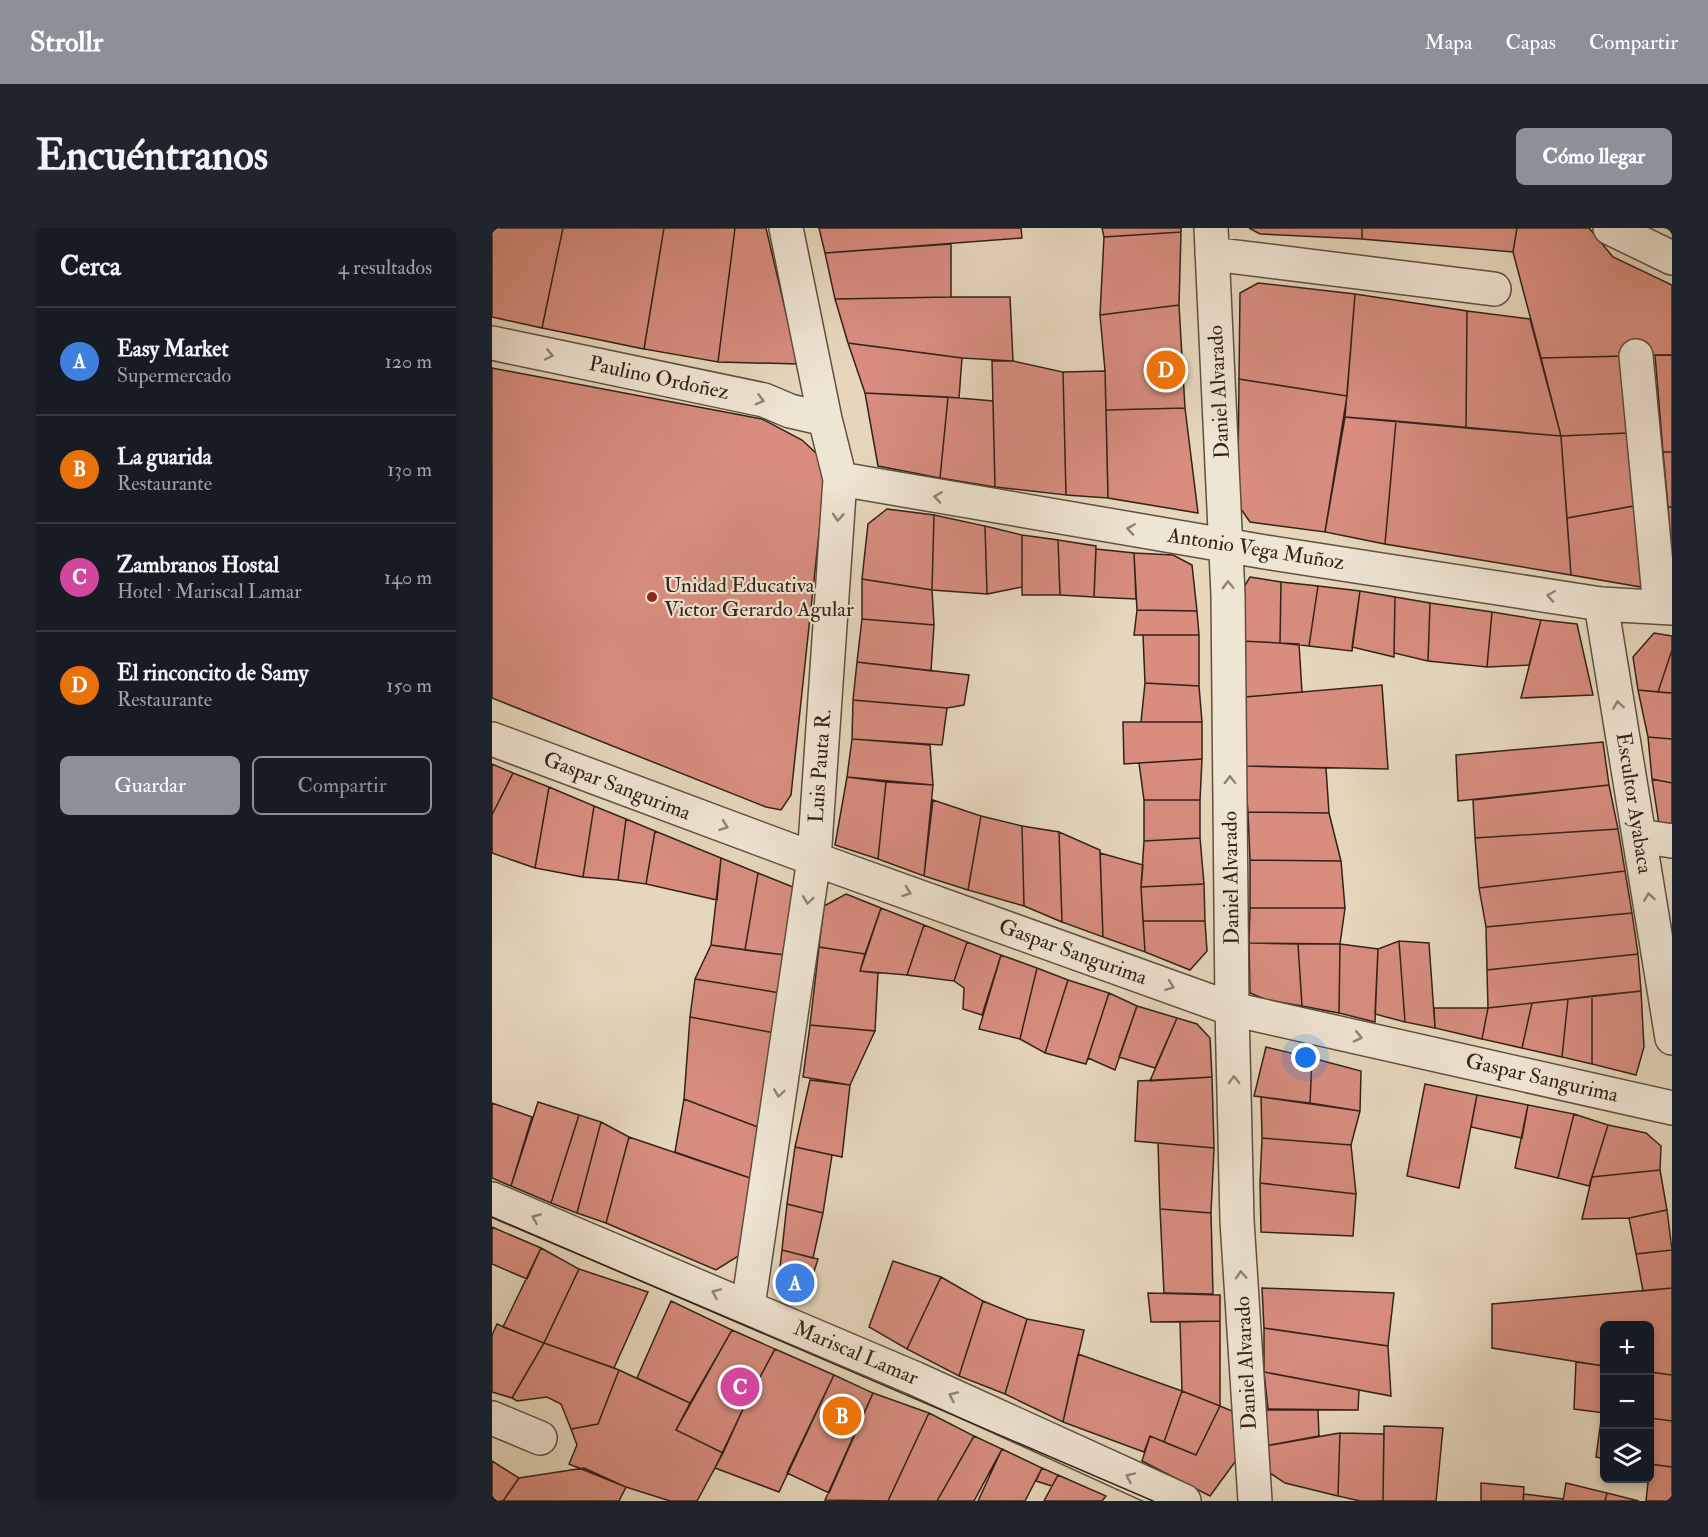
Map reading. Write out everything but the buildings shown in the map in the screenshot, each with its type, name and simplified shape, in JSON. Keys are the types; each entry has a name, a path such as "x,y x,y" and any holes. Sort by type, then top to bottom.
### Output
{"street":[{"name":"Luis Pauta R.","path":"748,1306 814,859 840,479 825,419 786,228"},
{"path":"1610,228 1672,258"},
{"name":"Daniel Alvarado","path":"1255,1501 1238,1221 1232,1009 1226,546 1212,241 1494,289"},
{"name":"Paulino Ordoñez","path":"492,343 764,400 790,411 825,419"},
{"path":"1636,356 1666,607"},
{"name":"Antonio Vega Muñoz","path":"840,479 1226,546 1601,604 1666,607"},
{"name":"Escultor Ayabaca","path":"1601,604 1672,1038"},
{"name":"Gaspar Sangurima","path":"492,739 814,859 1232,1009 1672,1108"},
{"path":"1639,836 1672,841"},
{"name":"Mariscal Lamar","path":"492,1199 914,1378 1184,1501"},
{"path":"492,1418 540,1438"}],"tram line":[{"path":"492,1217 1153,1501"}],"place":[{"name":"El rinconcito de Samy","path":"1166,370"},
{"name":"Unidad Educativa Victor Gerardo Agular","path":"652,597"},
{"name":"Easy Market","path":"795,1283"},
{"name":"Zambranos Hostal","path":"740,1387"},
{"name":"La guarida","path":"842,1416"}]}
